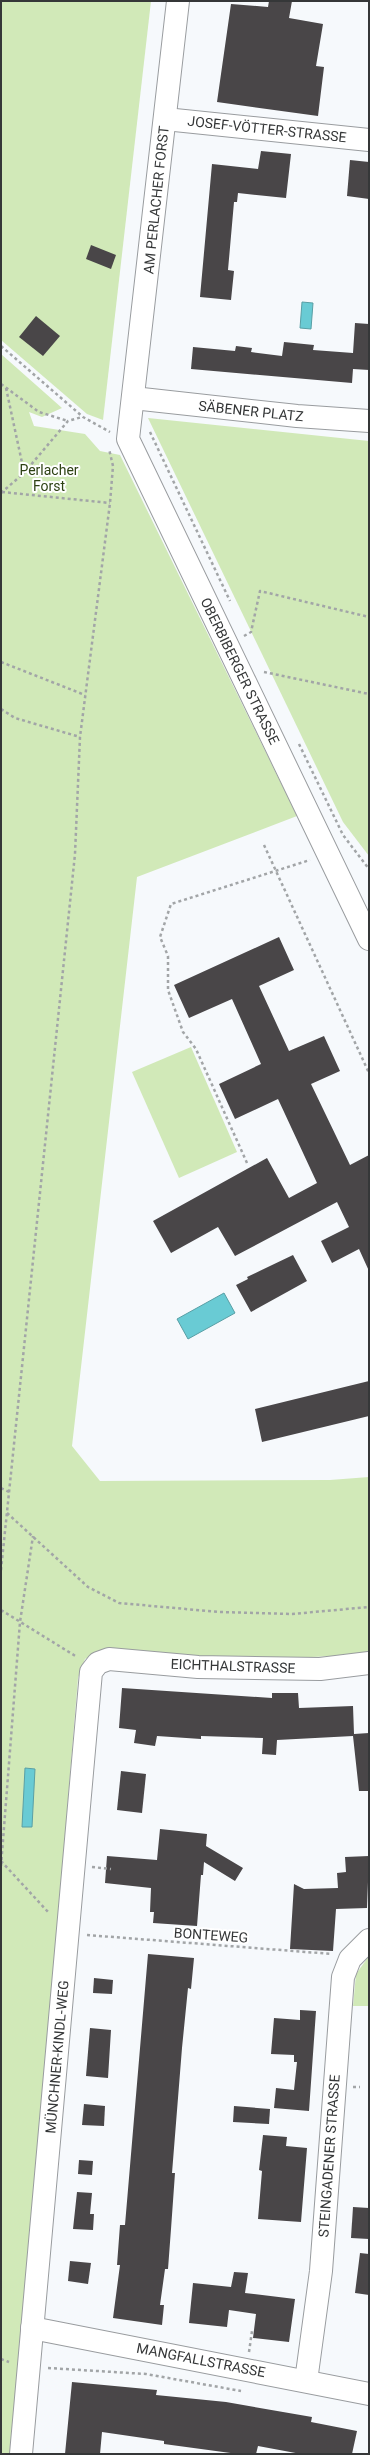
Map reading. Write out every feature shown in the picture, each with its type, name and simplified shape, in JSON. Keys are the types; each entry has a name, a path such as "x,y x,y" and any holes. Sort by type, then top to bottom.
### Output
{"street":[{"name":"AM PERLACHER FORST","path":"133,398 178,1"},
{"name":"JOSEF-VÖTTER-STRASSE","path":"165,119 369,140"},
{"name":"SÄBENER PLATZ","path":"133,398 297,416 369,421"},
{"name":"OBERBIBERGER STRASSE","path":"133,398 128,439 237,639 327,854 361,904 369,939"},
{"name":"EICHTHALSTRASSE","path":"96,1665 109,1659 198,1667 320,1669 369,1663"},
{"name":"MÜNCHNER-KINDL-WEG","path":"21,2454 69,1934 91,1672 96,1665"},
{"name":"STEINGADENER STRASSE","path":"306,2381 321,2271 343,1977 350,1959 369,1940"},
{"name":"MANGFALLSTRASSE","path":"32,2328 369,2394"}],"path":[{"path":"1,346 83,417 109,432 109,439"},
{"path":"1,384 39,412 68,422"},
{"path":"6,388 24,473"},
{"path":"1,492 24,473 68,422 83,417"},
{"path":"147,426 233,607"},
{"path":"1,1570 74,862 80,737 110,503 113,466 109,446"},
{"path":"1,492 110,503"},
{"path":"237,639 250,632 260,591 369,618"},
{"path":"237,639 243,628"},
{"path":"237,639 249,641"},
{"path":"1,662 86,695"},
{"path":"261,666 268,679"},
{"path":"264,672 369,694"},
{"path":"1,709 14,718 80,737"},
{"path":"298,743 343,834 369,869"},
{"path":"264,845 369,1073"},
{"path":"247,1163 196,1049 183,1032 168,990 168,956 160,936 171,904 327,854"},
{"path":"1,1488 9,1492"},
{"path":"6,1512 88,1587 119,1603 219,1612 292,1614 369,1607"},
{"path":"1,1866 20,1622 33,1536"},
{"path":"1,1610 96,1665"},
{"path":"1,1861 69,1934"},
{"name":"BONTEWEG","path":"69,1934 340,1954 350,1959"},
{"path":"28,2367 146,2374 247,2392"}],"green space":[{"path":"1,1 151,1 103,420 87,414 1,340"},
{"name":"Perlacher Forst","path":"1,354 62,408 42,417 29,412 34,426 85,434 100,451 120,455 297,816 137,877 72,1446 100,1481 330,1480 369,1477 369,1654 285,1658 201,1658 142,1651 112,1651 98,1653 85,1659 78,1678 14,2454 1,2454"},
{"path":"148,418 369,441 369,856 343,822"},
{"path":"191,1047 237,1152 179,1178 132,1072"},
{"path":"369,1956 369,2006 353,2006 356,1974"}],"water":[{"path":"302,302 313,303 311,329 300,328"},
{"path":"224,1293 235,1313 188,1339 177,1319"},
{"path":"25,1768 35,1769 32,1827 22,1827"}],"building":[{"path":"269,1 292,1 289,18 323,24 316,66 324,67 318,116 217,102 231,4 268,7"},
{"path":"261,151 291,154 286,198 238,193 237,202 234,202 228,270 234,271 231,300 200,297 212,164 258,169"},
{"path":"350,160 369,162 369,199 347,196"},
{"path":"91,245 116,255 111,269 86,259"},
{"path":"36,316 60,336 43,356 19,337"},
{"path":"355,323 369,324 369,370 353,369 352,383 191,369 193,347 235,351 236,346 252,348 251,352 282,356 284,342 314,345 313,350 353,353"},
{"path":"279,937 294,970 259,986 289,1051 324,1036 340,1071 311,1084 350,1165 369,1155 369,1271 359,1249 332,1263 321,1241 349,1227 337,1202 235,1256 218,1227 171,1253 153,1221 267,1158 289,1198 317,1183 278,1099 235,1119 219,1084 261,1064 232,999 189,1018 174,985"},
{"path":"293,1255 307,1281 251,1312 236,1285 248,1279 247,1277"},
{"path":"369,1381 369,1416 262,1442 255,1409"},
{"path":"122,1688 272,1698 272,1693 298,1693 299,1708 353,1706 354,1734 369,1733 369,1791 359,1791 353,1736 277,1740 276,1755 262,1754 263,1738 201,1736 201,1739 157,1736 155,1746 134,1743 136,1730 119,1728"},
{"path":"121,1771 146,1774 142,1813 117,1810"},
{"path":"160,1829 207,1834 206,1846 243,1868 235,1881 204,1862 203,1875 201,1875 197,1926 153,1923 154,1912 150,1912 151,1888 105,1883 107,1856 157,1860"},
{"path":"369,1856 367,1908 336,1909 333,1951 290,1949 294,1884 304,1889 338,1888 337,1873 346,1872 345,1857"},
{"path":"148,1954 194,1958 191,1989 188,1988 182,2048 172,2173 175,2173 168,2269 165,2269 160,2305 164,2305 162,2325 113,2318 120,2265 117,2265 120,2225 125,2225"},
{"path":"94,1978 113,1980 112,1994 93,1993"},
{"path":"300,2010 316,2011 309,2111 274,2108 276,2088 294,2090 297,2062 294,2062 294,2055 271,2054 274,2018 300,2020"},
{"path":"90,2028 111,2030 108,2078 86,2076"},
{"path":"84,2104 105,2106 104,2126 82,2125"},
{"path":"234,2106 270,2109 269,2124 233,2122"},
{"path":"263,2135 287,2137 286,2146 307,2148 301,2222 258,2219 262,2171 259,2170"},
{"path":"79,2160 93,2161 92,2175 78,2174"},
{"path":"77,2192 92,2193 90,2214 94,2214 93,2230 73,2229"},
{"path":"353,2207 369,2208 369,2239 351,2238"},
{"path":"360,2253 369,2254 369,2295 355,2293"},
{"path":"70,2261 91,2263 88,2284 68,2281"},
{"path":"234,2272 248,2273 245,2293 295,2299 289,2342 253,2338 256,2314 229,2310 227,2327 189,2323 193,2283 231,2287"},
{"path":"72,2382 157,2390 156,2395 226,2402 312,2417 311,2422 357,2431 352,2454 301,2454 258,2446 256,2454 238,2454 164,2444 164,2441 102,2432 100,2454 65,2454"}]}
